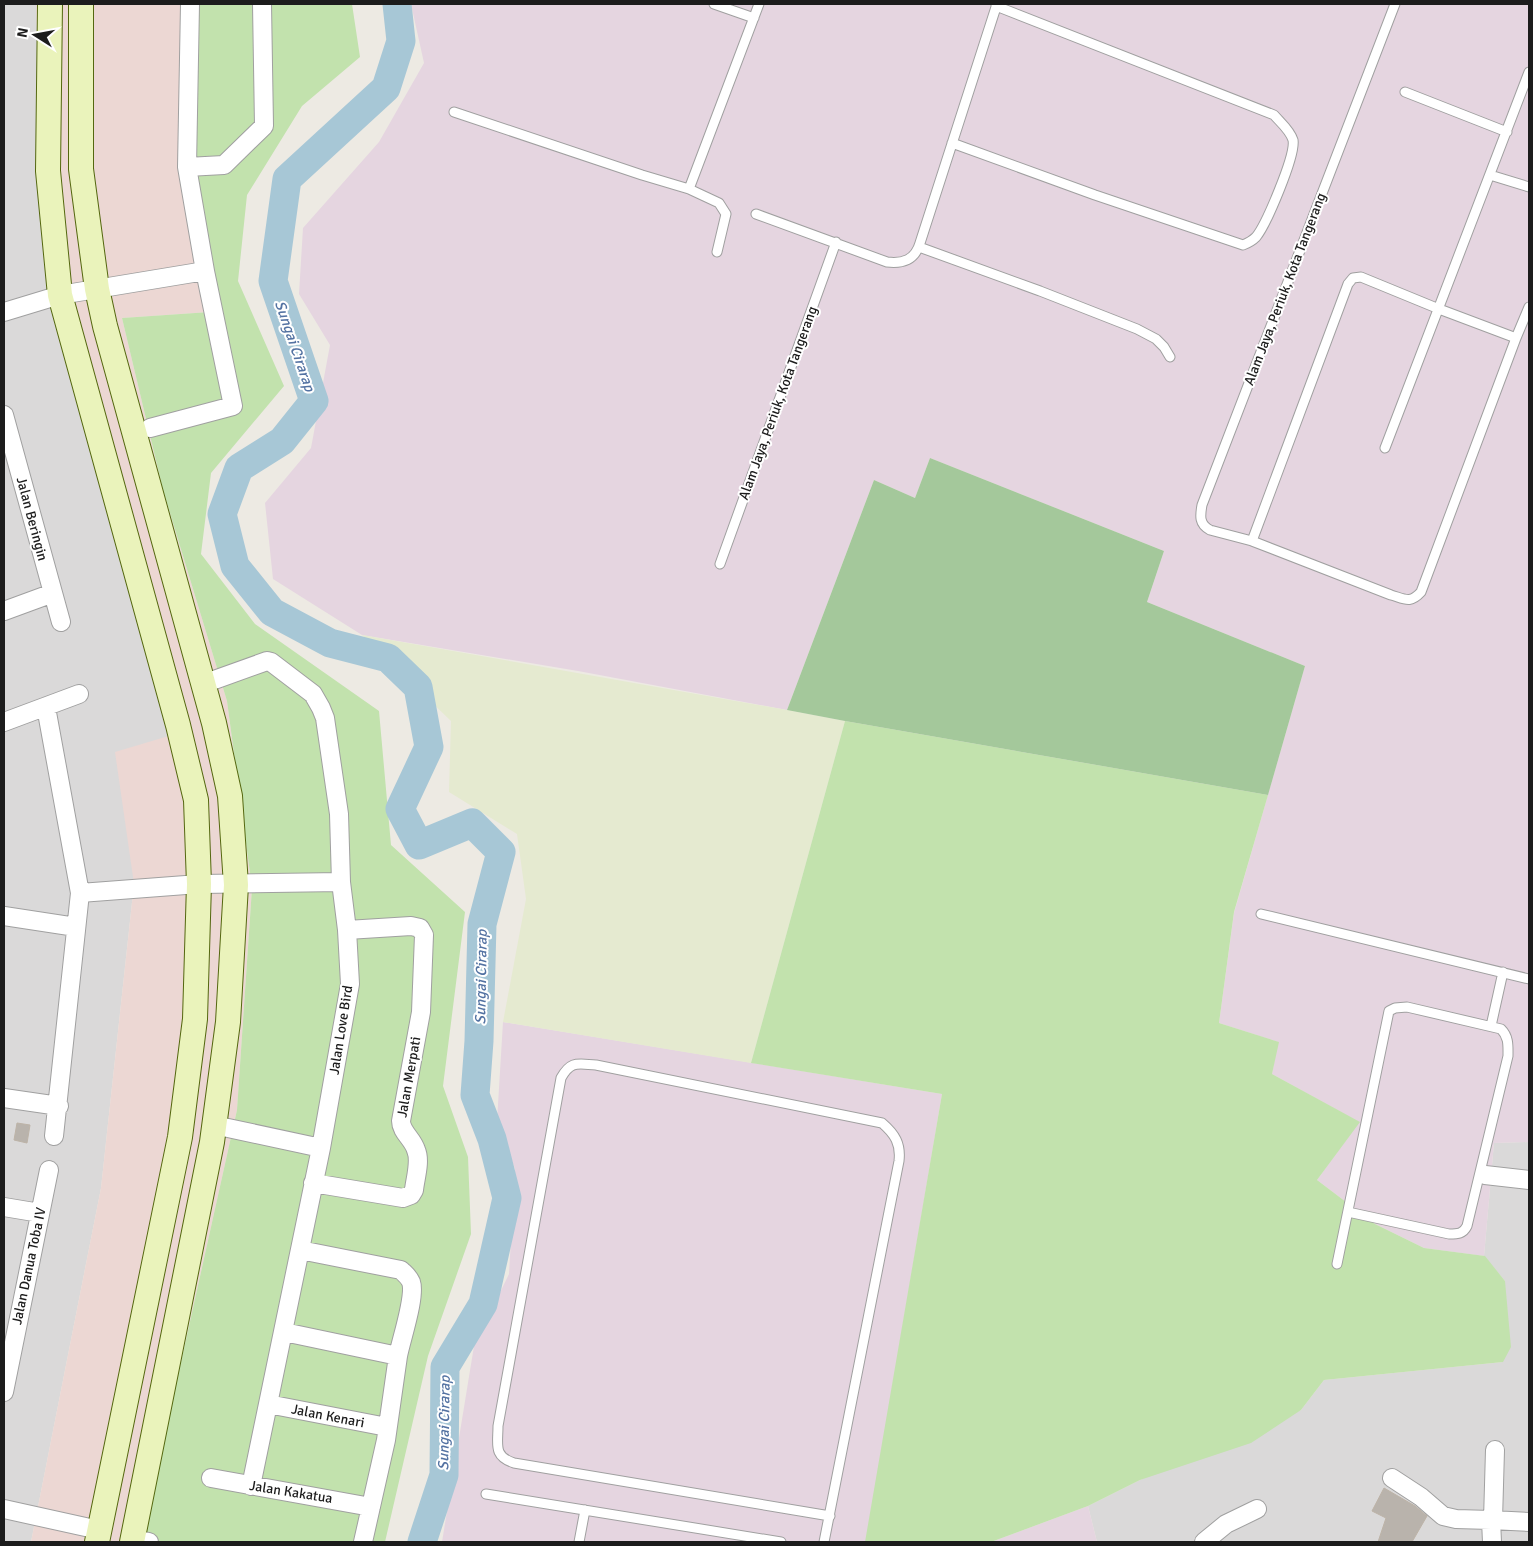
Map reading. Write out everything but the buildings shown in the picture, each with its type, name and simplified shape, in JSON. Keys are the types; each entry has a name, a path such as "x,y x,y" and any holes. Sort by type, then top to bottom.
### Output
{"main road":[{"path":"50,4 48,171 65,294 178,725 217,884 228,1022 214,1126 138,1541"},
{"path":"81,4 81,169 93,289 105,326 204,684 230,796 195,1019 180,1137 98,1536"}],"street":[{"path":"150,428 234,406 205,271 187,167 190,4"},
{"path":"187,167 224,165 264,126 262,4"},
{"path":"4,312 65,294 205,271"},
{"name":"Jalan Beringin","path":"4,415 61,622"},
{"path":"4,611 53,593"},
{"name":"Jalan Love Bird","path":"204,684 269,661 275,663 313,694 318,701 325,718 338,814 341,882 347,930 349,992 321,1148 251,1486"},
{"path":"4,722 79,694"},
{"path":"46,707 80,893 59,1106 54,1136"},
{"path":"80,893 217,884 341,882"},
{"path":"4,916 76,927"},
{"name":"Jalan Merpati","path":"313,1183 403,1198 411,1195 414,1190 417,1151 402,1129 401,1121 421,1012 424,935 420,928 411,926 347,930"},
{"path":"4,1098 59,1106"},
{"path":"214,1126 321,1148"},
{"name":"Jalan Danua Toba IV","path":"4,1392 49,1170"},
{"path":"1485,1175 1529,1180"},
{"path":"4,1207 40,1213"},
{"path":"300,1250 401,1270 411,1283 412,1290 398,1356 388,1427 363,1542"},
{"path":"284,1332 398,1356"},
{"name":"Jalan Kenari","path":"268,1404 388,1427"},
{"path":"1492,1542 1494,1450"},
{"name":"Jalan Kakatua","path":"211,1478 371,1507"},
{"path":"1392,1478 1421,1497 1443,1516 1456,1519 1529,1522"},
{"path":"4,1509 98,1536"},
{"path":"1204,1542 1226,1524 1257,1509"}],"lane":[{"path":"714,4 754,18"},
{"path":"689,189 759,4"},
{"name":"Alam Jaya, Periuk, Kota Tangerang","path":"1395,4 1202,505 1200,516 1202,524 1210,530 1252,541 1391,595 1409,600 1415,599 1421,592 1529,307"},
{"path":"756,214 887,262 897,263 906,261 914,256 919,247 952,143 996,5 1274,115 1289,132 1293,140 1292,154 1278,193 1257,236 1243,245 1095,195 952,143"},
{"path":"1385,448 1529,72"},
{"path":"1405,92 1507,132"},
{"path":"454,112 689,189 719,203 725,211 725,223 717,252"},
{"path":"1490,175 1529,187"},
{"name":"Alam Jaya, Periuk, Kota Tangerang","path":"720,564 836,242"},
{"path":"919,247 1058,298 1138,330 1156,339 1170,357"},
{"path":"1252,541 1348,284 1353,278 1361,277 1438,309 1516,338"},
{"path":"1260,914 1529,979"},
{"path":"1491,1026 1503,972"},
{"path":"1337,1264 1389,1011 1395,1008 1407,1007 1501,1029 1505,1033 1508,1043 1508,1056 1468,1226 1465,1230 1458,1234 1449,1234 1348,1212"},
{"path":"824,1542 830,1516 899,1161 900,1150 896,1138 882,1123 596,1066 574,1064 566,1069 561,1078 498,1426 498,1452 504,1459 514,1463 830,1516"},
{"path":"486,1494 781,1542"},
{"path":"579,1542 585,1510"}],"shaded area":[{"path":"4,4 36,4 42,197 173,735 134,884 101,1188 31,1542 4,1542"},
{"path":"36,4 193,4 210,312 122,318 163,490 227,701 252,888 237,1110 141,1542 31,1542 101,1188 134,884 115,752 172,735 42,197"},
{"path":"411,4 1529,4 1529,1142 1494,1143 1484,1256 1424,1248 1375,1224 1317,1180 1359,1122 1272,1074 1278,1042 1219,1023 1234,913 1305,666 1147,602 1164,551 930,458 915,498 874,480 787,710 578,671 362,635 273,579 265,503 311,448 330,345 299,294 303,228 379,142 424,63"},
{"path":"503,1022 942,1094 866,1542 442,1542 474,1346 509,1274 515,1169 497,1121"},
{"path":"1529,1142 1529,1542 1097,1542 1088,1506 1140,1480 1301,1410 1324,1380 1503,1362 1505,1281 1484,1256 1494,1143"},
{"path":"1088,1506 1097,1542 991,1542"}],"green space":[{"path":"193,4 352,4 360,57 302,106 247,195 238,281 284,386 211,473 201,554 255,624 379,711 391,845 465,912 443,1086 468,1157 471,1234 428,1356 385,1542 141,1542 237,1110 252,888 227,701 163,490 122,318 210,312 190,134"},
{"path":"930,458 1164,551 1147,602 1305,666 1268,795 787,710 874,480 915,498"},
{"path":"362,635 845,721 751,1063 503,1022 526,899 517,834 449,792 451,721"},
{"path":"845,721 1268,795 1234,912 1219,1023 1279,1042 1272,1074 1360,1122 1317,1180 1375,1224 1424,1248 1485,1256 1505,1281 1511,1347 1503,1362 1324,1380 1301,1410 1251,1443 1140,1480 1088,1506 991,1542 865,1542 942,1094 751,1063"}],"waterway":[{"name":"Sungai Cirarap","path":"397,4 401,41 386,88 287,179 273,281 314,401 282,441 239,468 222,514 235,566 272,612 330,643 388,658 418,687 429,747 400,809 419,845 472,823 501,852 482,924 479,1041 475,1095 492,1139 507,1198 483,1304 445,1367 444,1475 422,1542"}]}
